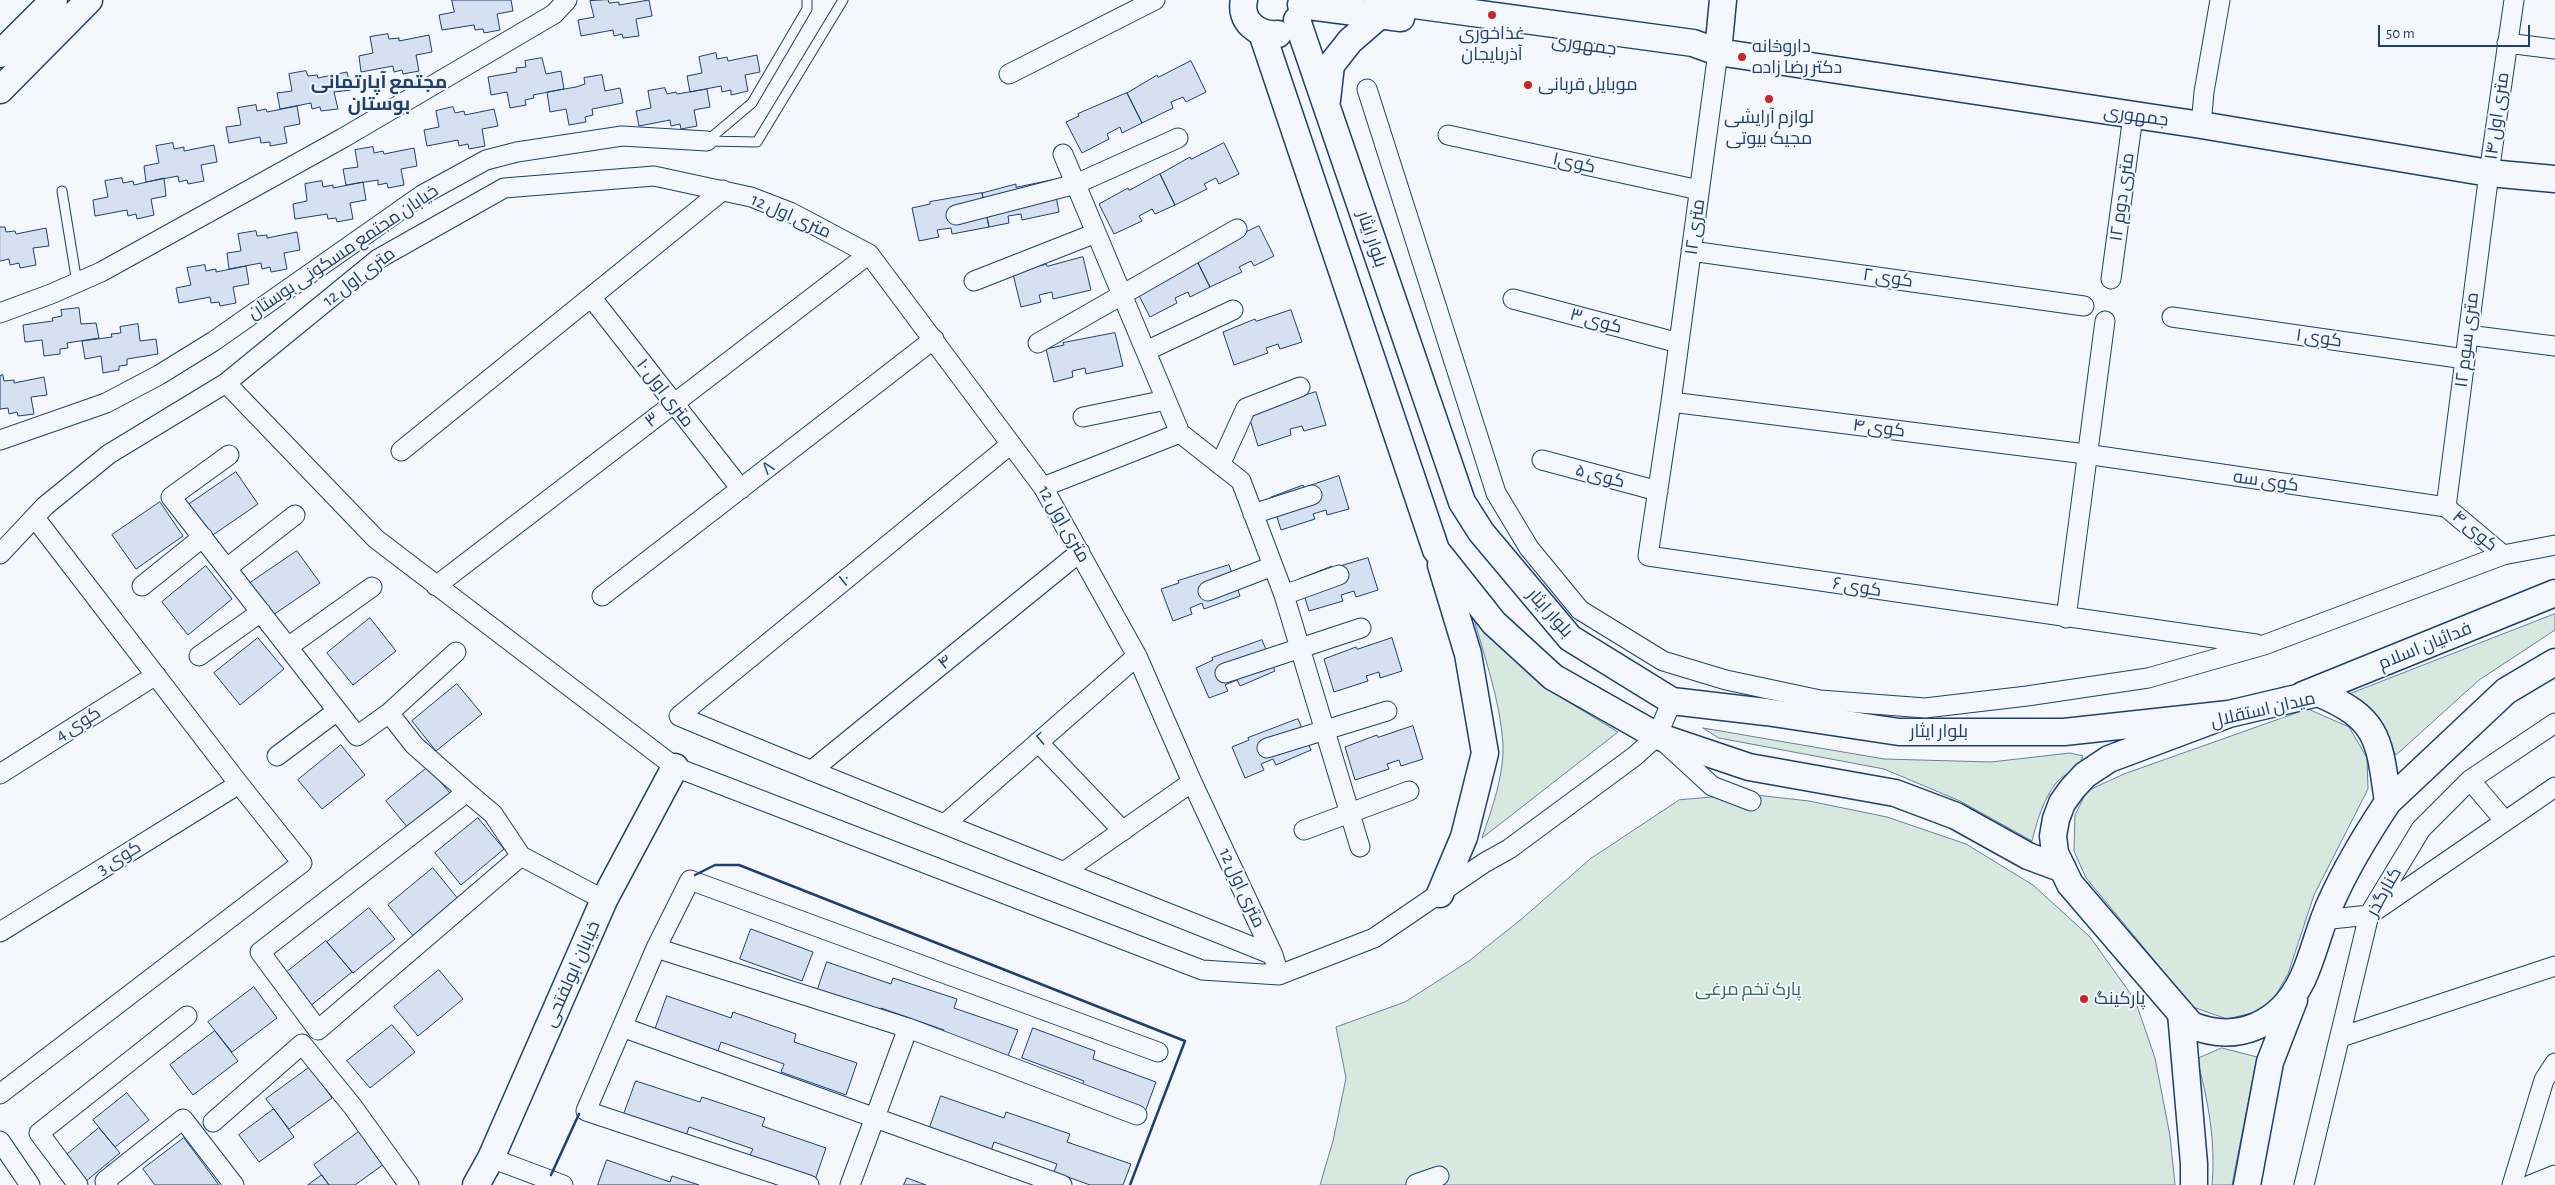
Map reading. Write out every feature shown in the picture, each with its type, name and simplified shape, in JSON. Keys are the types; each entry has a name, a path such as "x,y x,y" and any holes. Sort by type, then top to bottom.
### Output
{"main road":[{"path":"0,90 5,57 54,0"},
{"path":"5,57 89,0"},
{"path":"1244,0 1244,13 1248,21 1262,33 1270,35 1286,32 1300,8"},
{"path":"1718,52 1722,0"},
{"name":"جمهوری","path":"1300,8 1379,8 1690,60 1718,52 2133,116 2201,124 2489,173 2555,179"},
{"name":"بلوار ایثار","path":"1300,8 1326,106 1462,502 1481,532 1570,638 1672,701 1899,732 2064,732 2229,714"},
{"path":"1326,106 1331,65 1379,8"},
{"path":"1262,33 1436,550 1468,654 1486,753 1464,837 1440,894"},
{"path":"1436,550 1494,623 1553,677 1657,736 1749,767 1895,793 1956,816 2028,856 2063,869"},
{"name":"فدائیان اسلام","path":"2294,699 2555,593"},
{"path":"2388,802 2506,691 2555,662"},
{"name":"میدان استقلال","path":"2318,693 2353,710 2366,722 2375,736 2381,752 2388,802 2350,861 2322,920 2302,981 2283,1009 2254,1028 2222,1034 2206,1031 2191,1025 2070,884 2055,854 2053,836 2056,819 2062,803 2084,775 2109,759 2229,714 2294,699 2318,693"},
{"name":"خیابان ابولفتحی","path":"476,1185 492,1158 604,900 675,767"},
{"path":"2247,1185 2270,1062 2302,981"},
{"path":"2180,1013 2194,1164 2194,1185"}],"street":[{"path":"0,313 77,283 343,138 554,14 567,0"},
{"path":"1008,74 1155,0"},
{"path":"2201,124 2220,0"},
{"name":"۱۴ متری اول","path":"2489,173 2514,0"},
{"path":"2507,43 2555,49"},
{"name":"۱۲ متری","path":"1648,556 1692,251 1718,52"},
{"path":"1367,89 1496,493 1529,548 1580,610 1663,661 1726,680 1820,700 1925,708 2027,696 2148,678 2264,645 2503,555 2555,545"},
{"name":"۱۲ متری دوم","path":"2110,279 2133,116"},
{"name":"کوی۱","path":"1448,135 1700,190"},
{"name":"خیابان مجتمع مسکونی بوستان","path":"0,440 106,403 184,360 294,286 326,261 422,195 486,160 517,152 622,136 708,141"},
{"path":"956,216 1076,184 1178,138"},
{"path":"1063,154 1180,433 1241,482 1284,595 1360,847"},
{"name":"۱۲ متری سوم","path":"2446,507 2489,173"},
{"name":"12 متری اول","path":"0,554 45,506 110,454 226,383 378,259 504,188 654,176 752,197 790,212 868,254 1044,487 1137,656 1192,782 1273,955 1279,975"},
{"path":"401,451 723,190"},
{"path":"1038,343 1237,228"},
{"path":"974,281 1096,233"},
{"name":"کوی ۲","path":"1692,251 2084,306"},
{"name":"۳","path":"436,586 868,254"},
{"name":"۱۰ متری اول","path":"590,297 741,489"},
{"name":"کوی ۳","path":"1513,299 1679,343"},
{"path":"1146,351 1233,310"},
{"name":"کوی ۱","path":"2172,318 2465,359"},
{"path":"2066,618 2086,454 2105,321"},
{"path":"2468,335 2555,346"},
{"name":"۸","path":"602,596 934,339"},
{"path":"226,383 376,539 675,767 1202,970 1279,975 1374,938 1484,863 1509,849 1635,756 1657,736 1672,701"},
{"path":"1220,465 1246,408 1300,387"},
{"path":"1082,417 1166,400"},
{"name":"کوی ۴","path":"1671,402 2086,454"},
{"path":"1044,487 1180,433"},
{"name":"۱۰","path":"811,771 680,716 1011,444"},
{"path":"229,454 171,497 357,736 389,713 456,652"},
{"name":"کوی سه","path":"2086,454 2446,507"},
{"name":"کوی ۵","path":"1542,460 1658,491"},
{"path":"1253,514 1312,495"},
{"name":"کوی ۴","path":"2446,507 2503,555"},
{"path":"227,568 295,515"},
{"path":"0,1094 302,863 35,518"},
{"path":"142,586 203,537"},
{"name":"۴","path":"811,771 1080,552"},
{"name":"کوی ۶","path":"1648,556 2066,618 2264,645"},
{"path":"1208,591 1273,566"},
{"path":"1284,595 1339,575"},
{"path":"288,647 372,587"},
{"path":"199,656 261,612"},
{"path":"1225,673 1361,628"},
{"name":"۲","path":"946,823 1137,656"},
{"name":"کوی 4","path":"0,774 156,675"},
{"path":"1899,732 2027,696"},
{"path":"277,756 337,711"},
{"path":"1267,748 1386,711"},
{"path":"389,713 414,745 493,814 521,856 604,900"},
{"name":"کنارگذر","path":"2304,1185 2369,915 2421,829 2470,780 2555,723"},
{"path":"1657,736 1712,786 1751,801"},
{"path":"1038,742 1123,831"},
{"path":"811,771 946,823 1273,955"},
{"path":"2470,780 2504,820"},
{"path":"1066,871 1192,782"},
{"name":"کوی 3","path":"0,932 239,784"},
{"path":"2322,920 2369,915 2504,820 2555,787"},
{"path":"1304,830 1409,790"},
{"path":"467,792 260,952 318,1030 521,856"},
{"path":"809,1185 586,1111 656,948 690,880 1158,1052"},
{"path":"656,948 908,1028 1137,1115"},
{"path":"2341,1036 2555,966"},
{"path":"78,1185 38,1133 187,1016"},
{"path":"622,1028 1062,1185"},
{"path":"850,1185 908,1028"},
{"path":"213,1122 302,1044 352,1107 409,1185"},
{"path":"2512,1185 2544,1080 2555,1063"},
{"path":"104,1184 183,1119 234,1185"},
{"path":"0,1141 30,1185"},
{"path":"492,1158 563,1185"},
{"path":"2530,1185 2555,1175"},
{"path":"1416,1184 1439,1176"}],"lane":[{"path":"708,141 752,103 807,9 807,0"},
{"name":"خیابان مجتمع مسکونی بوستان","path":"708,141 757,142 843,0"},
{"path":"62,191 77,283"}],"green space":[{"path":"1471,609 1505,649 1552,692 1618,732 1482,838 1502,768 1503,744 1495,693"},
{"path":"2555,614 2555,630 2479,680 2396,755 2378,722 2350,694"},
{"path":"2308,709 2349,727 2367,758 2368,789 2314,895 2288,974 2273,1000 2252,1013 2227,1019 2193,1007 2086,878 2074,851 2075,815 2087,791 2124,774"},
{"path":"1703,728 1884,759 1991,762 2070,753 2083,756 2078,765 2056,783 2047,796 2032,841 1960,801 1884,769 1719,738"},
{"name":"پارک تخم مرغی","path":"1747,794 1809,801 1887,817 1966,844 2033,885 2090,937 2135,1000 2155,1058 2170,1136 2175,1185 1320,1185 1333,1141 1346,1078 1336,1027 1405,1002 1469,961 1524,917 1590,859 1679,800"},
{"path":"2222,1048 2257,1057 2232,1185 2212,1185 2212,1137 2205,1090 2197,1059"}],"building":[{"path":"452,0 511,0 513,11 497,14 500,30 484,33 483,29 475,30 474,25 442,30 439,15 454,12"},
{"path":"608,0 609,3 619,2 619,5 649,0 652,16 636,19 639,36 623,38 622,34 614,36 613,30 581,36 578,20 594,17 590,1"},
{"path":"388,34 389,39 399,38 399,41 429,35 432,52 416,55 419,71 403,74 402,70 394,72 393,66 361,72 359,56 373,53 370,37"},
{"path":"716,53 717,59 727,57 728,61 757,55 760,72 745,75 748,91 731,95 731,90 722,92 721,86 690,92 687,76 702,73 699,57"},
{"path":"542,58 546,74 561,71 564,89 533,95 534,98 525,100 526,105 510,108 507,92 491,95 488,77 517,72 516,68 526,67 525,61"},
{"path":"1191,61 1206,92 1186,102 1183,97 1171,102 1173,108 1142,123 1127,93 1157,75 1158,77"},
{"path":"306,71 308,76 317,75 318,78 347,72 351,90 334,92 338,109 321,111 320,107 312,109 311,103 280,109 277,93 292,91 289,74"},
{"path":"602,75 605,91 620,88 623,103 592,109 593,115 585,117 586,122 569,125 566,109 550,112 547,92 576,87 585,84 584,78"},
{"path":"665,88 667,94 707,89 710,107 694,110 697,126 681,129 680,124 671,126 670,120 639,126 636,111 651,108 648,91"},
{"path":"1127,93 1142,123 1122,133 1120,127 1107,134 1109,139 1082,153 1066,122 1079,116 1078,114"},
{"path":"256,105 257,111 266,109 267,112 297,106 300,124 284,127 287,143 270,146 270,142 261,143 260,137 229,143 226,127 241,125 238,108"},
{"path":"453,107 455,113 464,111 465,115 494,109 498,126 482,129 485,146 469,149 468,144 459,146 458,140 427,146 424,130 439,127 436,111"},
{"path":"173,143 174,149 184,147 184,151 214,145 217,162 201,165 204,181 188,184 187,180 179,182 178,176 146,182 144,166 159,163 156,146"},
{"path":"1224,143 1239,174 1219,184 1216,178 1204,184 1207,189 1175,205 1160,174 1190,157 1191,159"},
{"path":"373,147 374,153 383,151 384,154 414,148 417,166 401,169 404,185 388,188 387,183 378,185 378,180 346,185 343,169 358,167 355,150"},
{"path":"1160,174 1175,205 1155,214 1152,209 1139,216 1142,221 1114,234 1099,204 1128,188 1129,190"},
{"path":"122,178 123,183 133,181 134,185 164,178 166,196 151,199 154,215 137,219 136,214 128,216 127,210 95,216 93,200 108,197 105,181"},
{"path":"1053,180 1059,212 1022,220 1021,214 1008,216 1009,223 989,227 982,193 1016,184 1016,187"},
{"path":"322,181 323,187 333,185 333,188 363,182 366,200 350,203 353,219 337,222 336,218 328,219 327,214 295,219 293,204 307,201 305,184"},
{"path":"982,193 989,227 952,234 951,228 937,230 939,237 919,241 912,208 930,204 930,202"},
{"path":"1259,226 1274,256 1254,266 1251,261 1239,267 1242,272 1210,287 1195,257"},
{"path":"0,227 5,227 6,232 15,231 16,234 46,228 49,246 33,248 36,265 20,268 19,263 10,265 9,259 0,261"},
{"path":"256,231 257,236 267,235 267,238 297,232 300,250 284,253 287,269 271,272 270,267 262,269 261,263 229,269 227,253 241,251 238,234"},
{"path":"1083,257 1091,290 1053,299 1052,292 1039,295 1041,302 1021,307 1013,274 1046,264 1047,266"},
{"path":"1195,257 1210,287 1190,297 1188,292 1175,298 1177,303 1150,317 1134,286"},
{"path":"205,265 206,271 216,269 216,272 246,266 249,284 233,287 236,303 220,306 219,302 211,303 210,297 179,303 176,288 191,285 187,268"},
{"path":"79,308 81,324 96,323 99,338 67,343 68,348 60,349 60,354 44,356 42,340 25,342 23,325 53,321 52,318 62,316 61,310"},
{"path":"1291,310 1302,342 1280,349 1278,344 1266,348 1268,353 1234,365 1223,332 1255,319 1256,321"},
{"path":"138,324 140,341 156,339 158,354 127,359 127,365 119,366 119,370 103,373 101,356 85,359 82,341 112,337 111,334 121,333 120,327"},
{"path":"1115,333 1123,366 1086,374 1085,368 1072,371 1073,377 1054,382 1046,349 1064,345 1063,343"},
{"path":"3,375 4,381 14,380 14,383 44,377 47,395 31,397 34,414 18,416 17,412 9,414 8,408 0,409 0,376"},
{"path":"1316,392 1326,425 1304,431 1302,426 1290,429 1291,435 1258,446 1248,413"},
{"path":"236,472 258,504 210,537 188,505"},
{"path":"1339,476 1349,509 1327,515 1326,510 1313,514 1315,519 1281,530 1271,497 1303,485 1304,487"},
{"path":"160,502 183,536 136,569 112,535"},
{"path":"297,551 320,583 273,615 250,583"},
{"path":"1368,558 1378,590 1356,597 1354,591 1341,595 1343,601 1309,611 1299,579 1332,566 1332,568"},
{"path":"1229,565 1240,596 1204,609 1202,603 1190,608 1192,614 1173,621 1161,589 1179,583 1178,581"},
{"path":"206,566 232,599 188,635 162,602"},
{"path":"370,618 396,651 353,685 327,653"},
{"path":"258,638 284,669 240,705 214,673"},
{"path":"1392,638 1402,671 1380,678 1379,672 1366,676 1368,681 1334,692 1324,659 1356,647 1357,649"},
{"path":"1262,640 1275,671 1240,686 1237,680 1225,685 1228,691 1209,698 1196,668 1213,660 1212,658"},
{"path":"457,684 482,714 436,751 412,721"},
{"path":"1298,719 1311,750 1276,765 1273,759 1261,764 1264,770 1245,778 1232,747 1249,740 1248,738"},
{"path":"1413,726 1423,759 1401,766 1399,760 1387,764 1389,769 1355,780 1345,747 1377,735 1378,737"},
{"path":"341,745 365,775 322,809 298,780"},
{"path":"428,767 450,793 408,828 386,801"},
{"path":"478,818 504,849 461,885 435,853"},
{"path":"433,868 459,900 414,937 388,905"},
{"path":"369,908 395,939 353,973 327,942"},
{"path":"751,929 813,952 802,981 740,959"},
{"path":"326,941 352,972 309,1007 283,975"},
{"path":"827,962 891,984 893,978 957,999 954,1008 1018,1030 1006,1061 941,1038 944,1030 881,1008 878,1017 816,995"},
{"path":"439,970 463,999 418,1036 394,1007"},
{"path":"254,987 277,1018 232,1052 208,1022"},
{"path":"667,996 731,1018 733,1012 796,1034 794,1042 857,1063 846,1095 781,1072 784,1064 721,1042 718,1051 655,1030"},
{"path":"392,1025 415,1052 370,1088 347,1061"},
{"path":"1033,1028 1095,1051 1093,1059 1156,1082 1145,1112 1080,1089 1084,1081 1022,1058"},
{"path":"215,1031 238,1061 193,1095 170,1065"},
{"path":"310,1067 332,1098 289,1129 266,1099"},
{"path":"636,1081 700,1102 702,1097 765,1118 762,1126 826,1148 815,1180 749,1157 753,1149 689,1127 686,1136 624,1114"},
{"path":"127,1093 149,1120 115,1147 93,1120"},
{"path":"941,1096 1004,1118 1006,1112 1070,1134 1067,1142 1131,1164 1123,1185 1090,1185 1054,1172 1057,1164 994,1142 991,1151 929,1130"},
{"path":"274,1109 294,1137 259,1162 239,1135"},
{"path":"99,1128 120,1153 85,1182 64,1157"},
{"path":"360,1131 384,1164 355,1185 329,1185 314,1165"},
{"path":"184,1138 219,1185 155,1185 143,1169"},
{"path":"607,1160 670,1182 672,1176 699,1185 598,1185"},
{"path":"322,1175 329,1185 308,1185"},
{"path":"907,1178 926,1185 904,1185"}],"wall":[{"path":"695,875 715,865 739,865 1185,1041 1130,1185"},
{"path":"551,1175 579,1114"}],"place":[{"name":"غذاخوری آذربایجان","path":"1492,15"},
{"name":"داروخانه دکتر رضا زاده","path":"1742,57"},
{"name":"موبایل قربانی","path":"1528,85"},
{"name":"لوازم آرایشی مجیک بیوتی","path":"1769,99"},
{"name":"پارکینگ","path":"2084,999"}],"district":[{"name":"مجتمع آپارتمانی بوستان","path":"379,93"}]}
